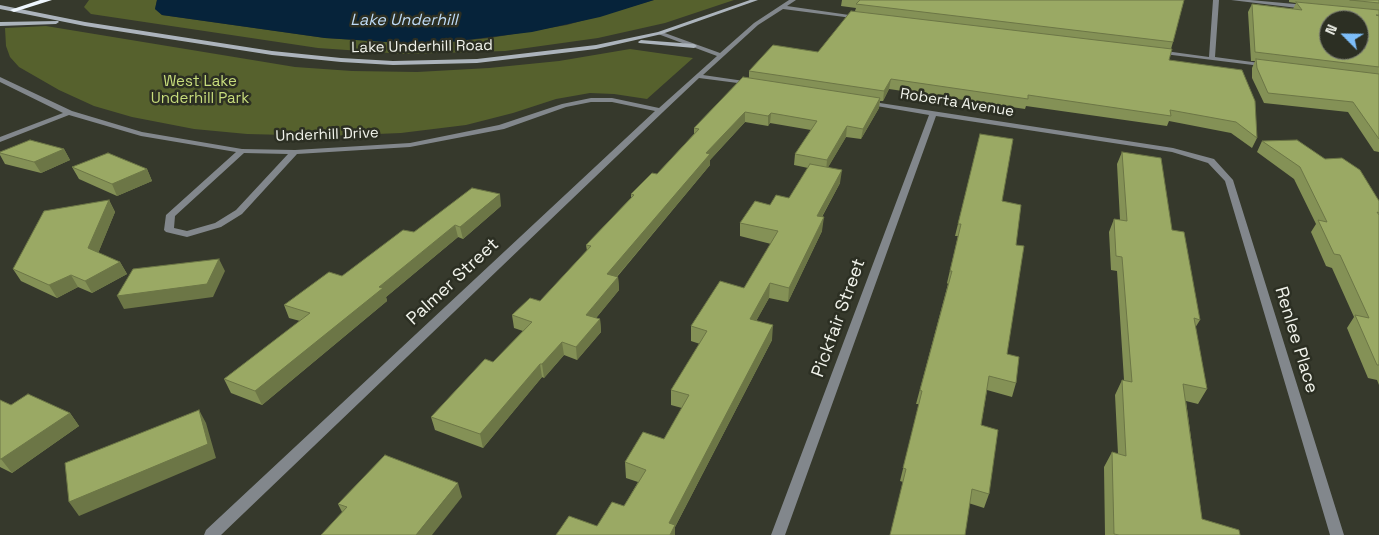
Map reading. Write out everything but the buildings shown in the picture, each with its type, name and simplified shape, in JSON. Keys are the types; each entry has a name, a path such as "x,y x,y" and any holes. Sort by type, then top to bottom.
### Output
{"highway":[{"path":"14,10 48,0"}],"main road":[{"name":"Lake Underhill Road","path":"0,7 85,24 293,56 368,62 487,60 622,42 660,33 755,0"},
{"path":"0,14 14,10"},
{"name":"Lake Underhill Road","path":"0,24 48,22 85,24"},
{"path":"622,42 656,42 694,46"}],"street":[{"name":"Palmer Street","path":"211,535 660,110 766,16 793,0"},
{"path":"1212,58 1216,0"},
{"path":"1236,0 1312,8"},
{"path":"782,7 867,18"},
{"path":"660,33 720,55"},
{"path":"1152,52 1271,66"},
{"path":"698,76 756,85"},
{"name":"Underhill Drive","path":"0,79 69,113 140,134 242,151 294,152 410,145 501,127 564,105 591,100 612,100 660,110"},
{"name":"Roberta Avenue","path":"854,101 1173,150 1210,161"},
{"path":"0,140 69,113"},
{"name":"Pickfair Street","path":"778,535 933,113"},
{"path":"242,151 171,215 169,230 187,234 218,225 239,212 294,152"},
{"name":"Renlee Place","path":"1210,161 1229,180 1337,535"}],"green space":[{"path":"89,0 157,0 155,9 162,15 325,38 403,43 450,42 490,38 567,25 654,0 734,0 665,23 598,38 505,51 404,54 318,48 91,14 84,7"},
{"name":"West Lake Underhill Park","path":"46,26 295,67 352,71 417,72 489,68 559,61 630,49 693,58 647,99 614,94 590,93 556,99 513,113 466,125 401,133 328,136 247,134 194,129 132,117 94,106 59,90 19,67 10,57 6,46 5,28"}],"water":[{"name":"Lake Underhill","path":"157,0 654,0 600,17 532,32 450,42 403,43 325,38 162,15 155,9"}]}
